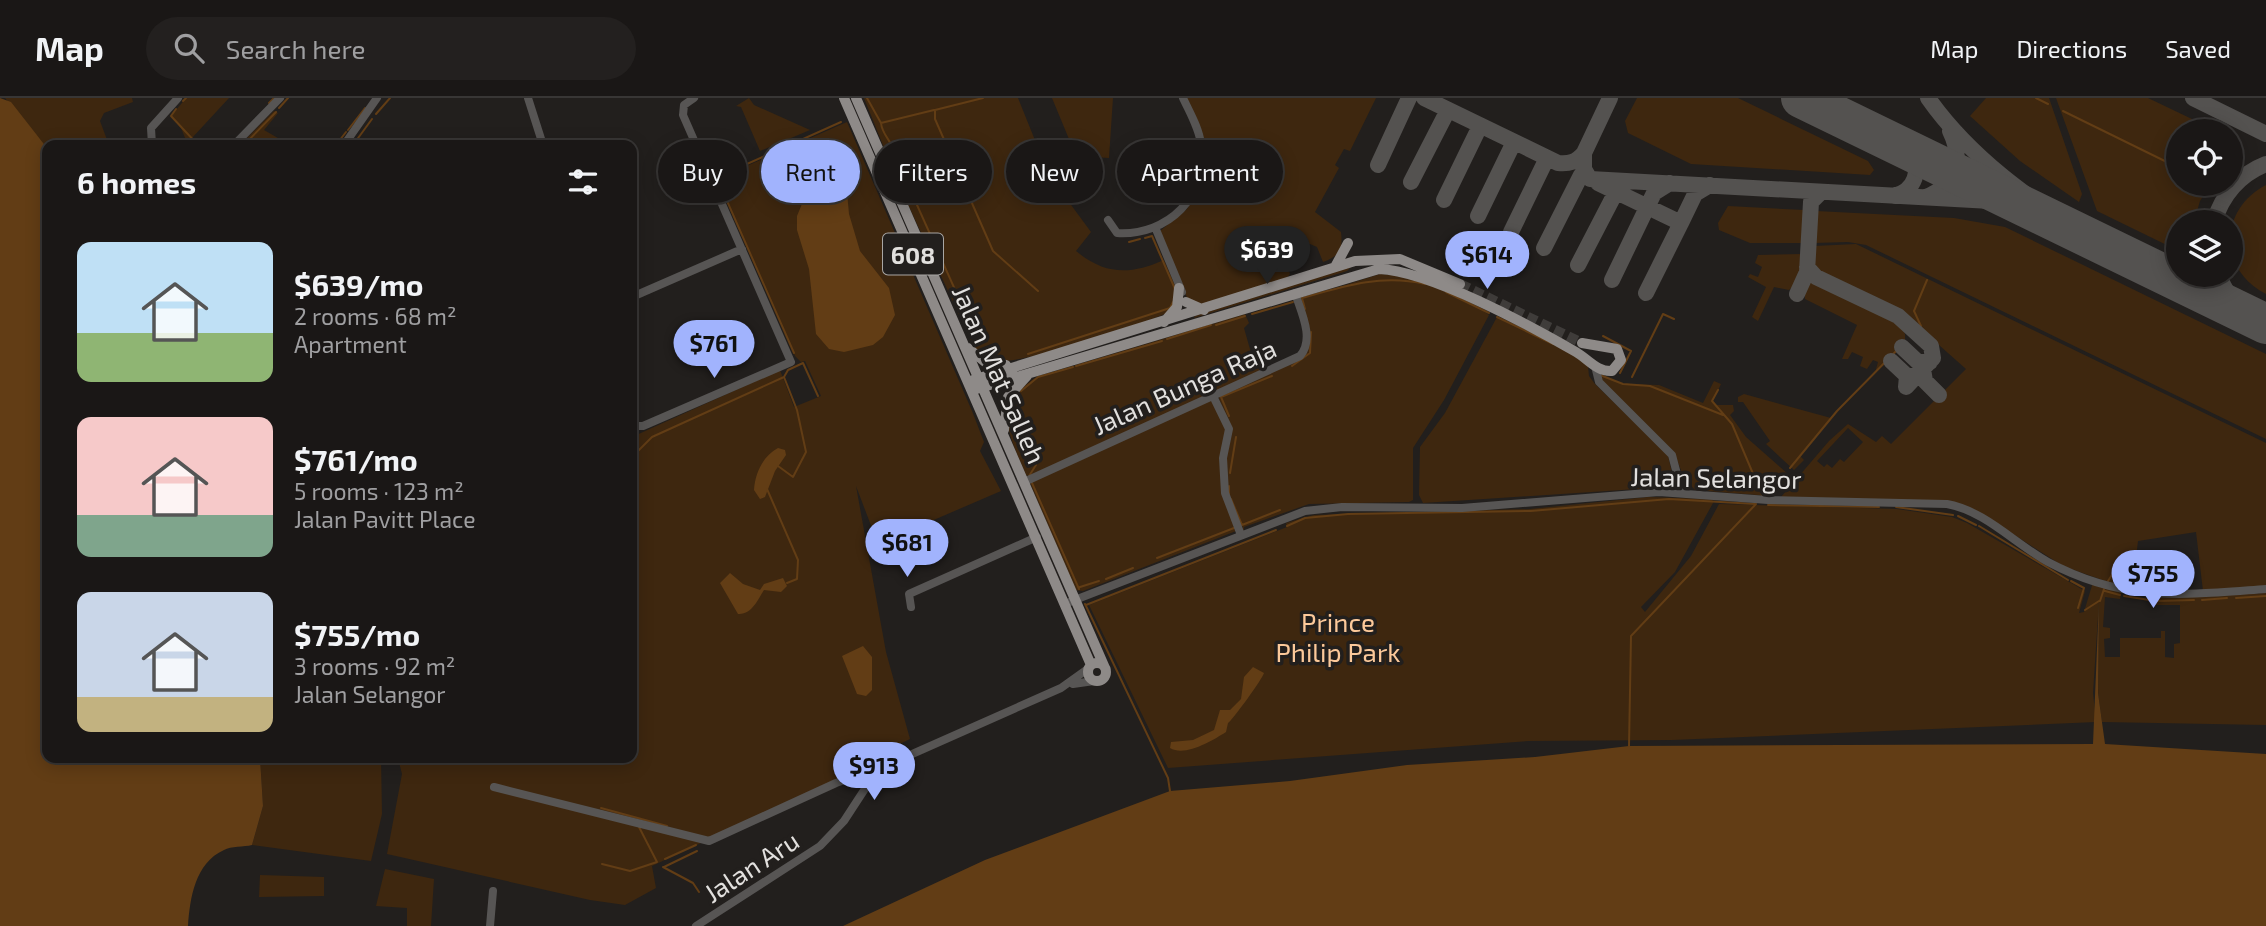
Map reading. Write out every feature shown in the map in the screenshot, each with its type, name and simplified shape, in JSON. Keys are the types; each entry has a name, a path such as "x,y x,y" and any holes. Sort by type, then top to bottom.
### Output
{"main road":[{"name":"Jalan Mat Salleh","path":"844,98 976,384 1037,537 1105,668"},
{"name":"Jalan Mat Salleh","path":"856,98 963,343 976,384 1004,434 1024,482 1071,601 1090,666"},
{"path":"1335,268 1348,243 1366,260"},
{"path":"976,384 1021,364 1366,260 1400,259 1460,284"},
{"path":"976,384 1030,374 1379,270 1415,274 1578,353 1595,366 1612,371 1618,366 1620,353 1611,346 1583,343"},
{"path":"1164,322 1177,307 1179,288"},
{"path":"1186,302 1204,310"},
{"path":"963,343 985,362 1021,364"},
{"path":"1004,434 1004,406 1008,397 1030,374"},
{"path":"1099,664 1105,668 1104,678 1094,681 1089,677 1090,666 1099,664"}],"street":[{"path":"152,140 151,128 178,98"},
{"path":"239,140 280,98"},
{"path":"347,140 380,98"},
{"path":"528,98 541,140"},
{"path":"637,426 643,426 791,362 683,115 683,106 694,98"},
{"path":"1108,220 1117,233 1144,232 1174,218 1185,207 1201,172 1201,144 1184,98"},
{"path":"1155,227 1186,302 1189,314 1185,326"},
{"path":"637,295 742,248"},
{"name":"Jalan Bunga Raja","path":"1024,482 1303,353 1307,338 1295,293"},
{"path":"1595,366 1599,382 1672,455 1682,493"},
{"path":"1213,396 1229,429 1223,458 1225,493 1241,535"},
{"name":"Jalan Selangor","path":"1071,601 1292,514 1321,508 1462,508 1682,493 1768,500 1947,504 1969,510 2048,562 2124,591 2185,596 2266,589"},
{"path":"911,607 909,594 1037,537"},
{"path":"494,787 709,841 836,783 867,772 876,773 1066,684 1090,666"},
{"path":"1066,684 1094,681"},
{"name":"Jalan Aru","path":"696,926 820,846 844,821 876,773"},
{"path":"490,926 493,891"}],"green space":[{"path":"5,98 132,98 133,102 104,113 100,121 107,140 42,142"},
{"path":"186,98 229,98 192,138 194,140 186,140 181,128 171,116"},
{"path":"749,98 754,105 810,130 786,140 761,140 760,151 741,107 736,106"},
{"path":"864,98 1018,98 1035,140 1006,140 1006,203 1070,203 1091,232 1076,251 1097,265 1129,270 1164,260 1176,287 1171,311 1135,326 1049,352 1001,361 983,358 973,345 907,203 992,203 992,140 881,140"},
{"path":"1052,98 1113,98 1109,158 1103,158 1103,140 1069,140"},
{"path":"1186,98 1376,98 1350,151 1344,149 1335,165 1339,168 1315,212 1341,232 1341,247 1337,254 1323,262 1317,247 1310,244 1289,253 1285,260 1290,274 1286,279 1200,306 1188,300 1160,231 1191,203 1283,203 1283,140 1200,140"},
{"path":"1637,98 1738,98 1868,161 1874,170 1870,175 1691,164 1628,133 1625,121"},
{"path":"1986,98 2049,98 2082,194 2079,202 2020,161 1970,116"},
{"path":"2056,98 2148,98 2192,119 2166,119 2166,196 2203,196 2197,210 2166,210 2166,245 2097,211"},
{"path":"274,111 278,113 264,130 281,140 245,140"},
{"path":"847,122 855,140 806,140"},
{"path":"860,152 874,184 874,203 882,203 972,411 984,442 980,451 1001,491 878,544 856,486 886,652 910,739 863,762 861,768 652,866 656,888 625,905 590,900 387,854 402,774 399,763 637,763 637,435 780,370 794,407 821,396 805,361 801,362 795,356 728,203 747,203 747,166 761,160 761,203 860,203"},
{"path":"2266,185 2266,294 2243,275 2243,210 2239,210"},
{"path":"1728,206 1804,210 1803,243 1750,243 1719,230 1718,223"},
{"path":"1816,211 1954,218 2005,227 2266,354 2266,439 1866,245 1848,242 1814,243"},
{"path":"1856,244 2266,443 2266,586 2203,591 2196,532 2138,541 2136,558 2121,558 2120,579 2135,580 2134,586 2122,587 2063,566 1980,513 1954,502 1781,497 1829,441 1848,424 1876,442 1882,436 1891,444 1966,369 1904,314 1814,271 1814,246","holes":["1848,428 1863,442 1844,462 1840,459 1832,468 1827,464 1824,467 1817,461"]},
{"path":"1802,254 1800,274 1793,287 1789,290 1774,287 1758,321 1752,317 1766,287 1748,277 1750,274 1758,277 1762,267 1755,263 1758,255"},
{"path":"1352,266 1347,271 1194,318 1195,316"},
{"path":"1380,274 1408,278 1437,287 1489,315 1444,400 1413,448 1413,500 1309,504 1244,527 1244,531 1227,489 1226,461 1232,433 1218,396 1305,354 1301,299"},
{"path":"1812,281 1899,324 1905,334 1905,342 1875,373 1878,362 1873,360 1867,369 1860,366 1863,357 1852,352 1848,359 1842,359 1857,325 1805,299 1805,286"},
{"path":"1245,314 1249,323 1244,328 1255,367 1261,366 1262,370 1030,477 1026,475 1014,447 1008,421 1013,398 1023,387 1037,377"},
{"path":"1497,317 1569,352 1588,366 1589,376 1595,384 1668,455 1674,483 1667,487 1423,503 1419,495 1420,447 1445,413"},
{"path":"1600,375 1623,384 1659,385 1703,403 1714,381 1721,384 1713,401 1716,405 1733,405 1734,411 1730,415 1746,437 1788,474 1788,478 1770,496 1695,490 1684,478 1674,452 1602,382"},
{"path":"1744,394 1831,418 1800,456 1804,460 1794,470 1766,444 1770,441 1743,402 1738,402 1738,397"},
{"path":"1211,400 1226,429 1221,456 1236,531 1083,591 1075,590 1030,483"},
{"name":"Prince Philip Park","path":"1648,497 1712,499 1713,503 1675,572 1641,607 1645,612 1691,556 1719,504 1897,509 1952,517 2085,591 2079,613 2084,612 2093,582 2121,593 2120,599 2105,597 2103,627 2110,628 2110,638 2104,639 2105,657 2120,657 2120,638 2161,638 2161,631 2165,631 2165,657 2174,658 2174,644 2180,643 2180,605 2154,605 2155,598 2266,593 2266,725 2102,722 2098,693 2099,601 2093,693 2096,722 1672,740 1529,741 1168,768 1089,605 1287,527 1286,523 1314,515 1530,509"},
{"path":"260,763 381,763 382,814 371,861 252,845 263,806"},
{"path":"385,869 434,879 431,926 407,926 407,908 376,906"},
{"path":"260,875 324,877 324,896 259,897"}],"shaded area":[{"path":"0,98 11,102 42,142 42,763 260,763 263,806 252,845 227,849 214,856 200,872 190,904 188,926 0,926"},
{"path":"802,203 848,203 860,251 889,288 895,315 883,337 873,345 844,352 829,349 816,334 809,269 797,230 797,216"},
{"path":"778,448 785,450 786,455 775,471 765,497 760,499 754,490 758,471 764,460"},
{"path":"730,573 743,584 760,590 764,584 783,578 787,586 781,592 764,590 751,609 738,614 720,583"},
{"path":"2099,601 2098,693 2105,744 2266,754 2266,926 843,926 985,860 1170,791 1290,781 1407,765 1535,757 1629,746 2093,744"},
{"path":"863,646 872,657 872,690 866,696 857,694 842,656"},
{"path":"1253,667 1264,673 1228,723 1226,732 1191,749 1183,751 1170,748 1171,742 1193,740 1214,730 1220,710 1230,710 1241,699 1244,677"}],"waterway":[{"path":"183,101 186,98"},
{"path":"269,103 274,98"},
{"path":"279,108 288,98"},
{"path":"376,114 390,98"},
{"path":"867,98 881,123 934,110"},
{"path":"983,98 935,110 935,119 993,251 1038,291"},
{"path":"2036,98 2048,104"},
{"path":"348,130 365,108"},
{"path":"176,109 171,116 193,140"},
{"path":"2063,111 2166,162"},
{"path":"249,140 276,112"},
{"path":"357,140 372,119"},
{"path":"747,164 841,122"},
{"path":"881,123 970,323"},
{"path":"340,140 346,132"},
{"path":"728,203 794,353"},
{"path":"1145,238 1152,236 1175,289"},
{"path":"1129,242 1140,239"},
{"path":"1305,309 1302,298 1348,286 1393,280 1425,284"},
{"path":"1921,326 1914,311 1927,280"},
{"path":"1446,292 1489,313"},
{"path":"1028,354 1170,308 1173,302"},
{"path":"1252,314 1293,302"},
{"path":"1632,377 1663,314 1674,319"},
{"path":"1216,325 1245,316"},
{"path":"1497,317 1553,344"},
{"path":"1167,339 1211,325"},
{"path":"1292,366 1310,353 1311,332"},
{"path":"1603,336 1631,351 1620,373"},
{"path":"1076,366 1162,341"},
{"path":"1790,468 1837,411 1905,342"},
{"path":"637,452 652,437 784,377 788,370 803,363 818,396"},
{"path":"1021,391 1038,377 1073,367"},
{"path":"1600,375 1623,384 1650,386 1723,415"},
{"path":"1229,416 1221,397 1272,376"},
{"path":"778,466 793,477 806,452 797,410 784,377"},
{"path":"1718,390 1712,401 1732,424 1762,495 1785,475"},
{"path":"1011,405 1036,465 1029,476"},
{"path":"1230,473 1236,437"},
{"path":"1032,483 1079,589"},
{"path":"1229,486 1229,494"},
{"path":"767,489 798,560 797,579 787,583"},
{"path":"1231,499 1242,525 1280,510"},
{"path":"1287,526 1305,518 1348,514 1531,511 1669,499 1755,504"},
{"path":"1629,746 1631,636 1756,504"},
{"path":"1768,505 1879,507"},
{"path":"1896,507 1953,515"},
{"path":"1958,516 1976,525"},
{"path":"1979,526 2068,580"},
{"path":"1157,558 1234,528"},
{"path":"1086,605 1276,530"},
{"path":"1106,579 1133,568"},
{"path":"2108,581 2115,570"},
{"path":"1080,587 1099,581"},
{"path":"2071,581 2084,588 2078,608"},
{"path":"2100,601 2104,589"},
{"path":"2105,591 2120,595"},
{"path":"2124,596 2156,601 2194,600"},
{"path":"2236,598 2266,596"},
{"path":"2202,600 2227,598"},
{"path":"2085,610 2099,601"},
{"path":"1085,604 1168,778 1170,791"},
{"path":"601,808 667,826"},
{"path":"602,864 630,871 657,862 639,827"},
{"path":"665,859 696,845"},
{"path":"664,867 697,851"},
{"path":"663,867 693,883 699,892"}],"taxiway":[{"path":"1378,165 1409,98"},
{"path":"1424,98 1558,163 1569,163 1584,153 1610,98"},
{"path":"1928,98 1963,140 2002,176 2090,239"},
{"path":"2193,98 2266,134"},
{"path":"1411,182 1448,110"},
{"path":"1444,200 1480,126"},
{"path":"1926,197 1944,186 1954,170 1956,152 1950,131"},
{"path":"1478,216 1514,142"},
{"path":"1894,196 1912,184 1916,166 1911,152"},
{"path":"1584,153 1584,169 1590,179 1991,201 2049,219"},
{"path":"1511,232 1547,158"},
{"path":"2218,210 2227,194 2240,180 2266,164"},
{"path":"1544,248 1581,175"},
{"path":"1598,183 1681,223 1646,293"},
{"path":"1612,280 1654,193 1670,183"},
{"path":"1578,265 1620,184"},
{"path":"1681,223 1695,194 1710,185"},
{"path":"1797,294 1807,272 1811,202 1821,192"},
{"path":"1807,267 1816,277 1898,316 1931,346 1933,358 1906,387 1907,376"},
{"path":"2224,287 2229,296 2251,317"},
{"path":"1902,347 1918,362 1930,362"},
{"path":"1891,361 1907,376 1914,376"},
{"path":"1923,369 1925,381 1939,395"}],"runway":[{"path":"1801,98 2266,324"}],"tunnel":[{"path":"1460,284 1582,343"}]}
